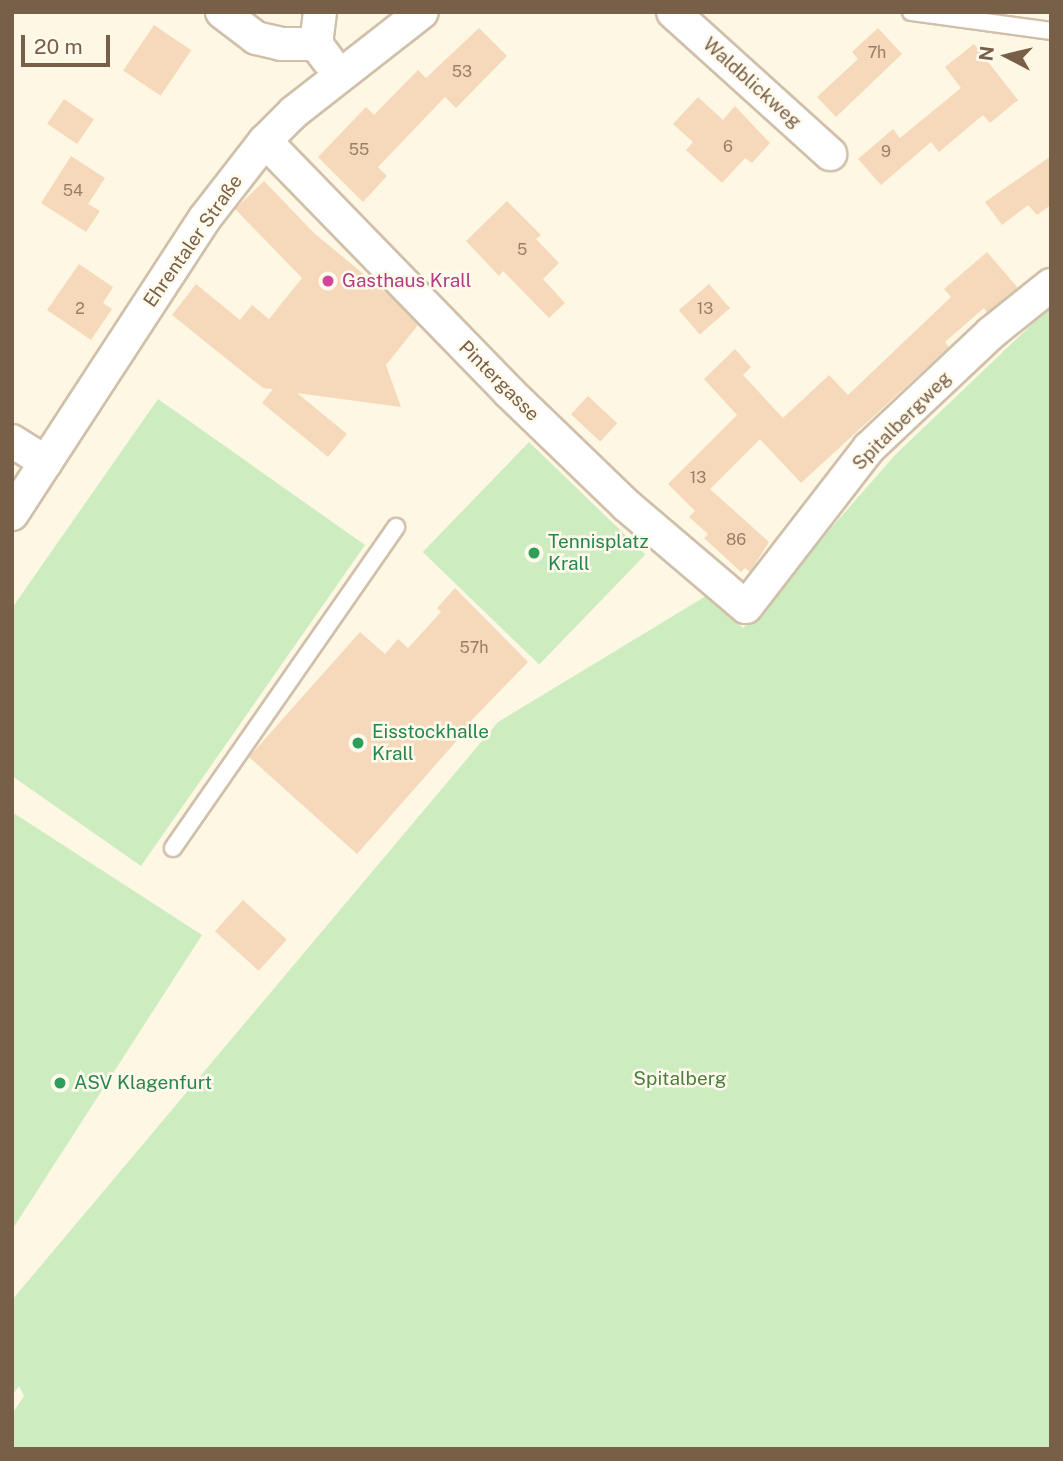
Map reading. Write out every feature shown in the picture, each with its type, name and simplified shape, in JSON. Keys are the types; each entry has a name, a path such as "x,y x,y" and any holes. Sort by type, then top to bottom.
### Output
{"street":[{"path":"222,12 256,38 281,44 316,44"},
{"path":"320,12 316,44 342,75"},
{"name":"Ehrentaler Straße","path":"12,513 205,218 265,141 293,112 422,12"},
{"name":"Waldblickweg","path":"673,12 830,154"},
{"name":"Pintergasse","path":"265,141 626,506 746,607"},
{"name":"Spitalbergweg","path":"746,607 869,448 991,333 1051,285"},
{"path":"12,441 46,462"}],"lane":[{"path":"911,12 1051,31"},
{"path":"173,848 396,527"}],"green space":[{"name":"Spitalberg","path":"1051,306 1051,1449 12,1449 12,1414 24,1396 19,1386 12,1396 12,1300 498,722 706,596 743,628 896,454"},
{"path":"158,399 365,545 141,866 12,776 12,608"},
{"name":"Tennisplatz Krall","path":"529,442 646,555 539,665 423,552"},
{"name":"ASV Klagenfurt","path":"12,812 202,935 12,1230"}],"building":[{"path":"154,25 191,50 161,96 123,71"},
{"path":"479,28 507,56 456,108 445,97 378,167 387,176 363,202 318,157 366,107 374,115 418,70 426,78"},
{"path":"878,28 902,54 836,117 817,97 858,59 852,52"},
{"path":"974,44 1018,100 990,123 983,115 939,152 931,142 881,185 858,159 893,129 900,138 961,88 945,67"},
{"path":"698,97 723,120 735,106 770,143 752,163 745,158 722,183 686,150 693,142 673,124"},
{"path":"64,99 94,119 77,144 47,124"},
{"path":"71,156 105,178 88,204 100,211 86,232 41,203"},
{"path":"1051,156 1051,205 1037,215 1028,205 1002,225 985,202"},
{"path":"264,181 314,233 390,296 418,325 386,365 401,407 297,393 347,434 328,457 262,403 273,389 263,388 172,315 196,284 240,320 252,305 269,319 302,278 235,209"},
{"path":"507,201 541,235 536,239 559,263 543,279 565,303 549,318 503,271 499,276 466,241"},
{"path":"987,252 1018,288 987,313 984,308 945,342 949,347 801,483 760,439 710,489 769,542 750,572 745,568 741,572 704,538 708,534 689,517 695,511 668,484 737,415 704,379 735,349 751,367 743,375 783,418 829,375 848,395 951,297 944,289"},
{"path":"79,264 113,287 103,303 112,309 91,340 47,310"},
{"path":"709,284 730,308 700,334 679,310"},
{"path":"588,396 617,423 600,442 571,414"},
{"name":"Eisstockhalle Krall","path":"455,588 528,662 466,726 468,728 357,854 249,757 360,632 385,654 398,639 408,648 441,612 437,608"},
{"path":"243,900 287,939 259,971 215,931"}],"place":[{"name":"Gasthaus Krall","path":"328,281"},
{"name":"Tennisplatz Krall","path":"534,553"},
{"name":"Eisstockhalle Krall","path":"358,743"},
{"name":"ASV Klagenfurt","path":"60,1083"}]}
